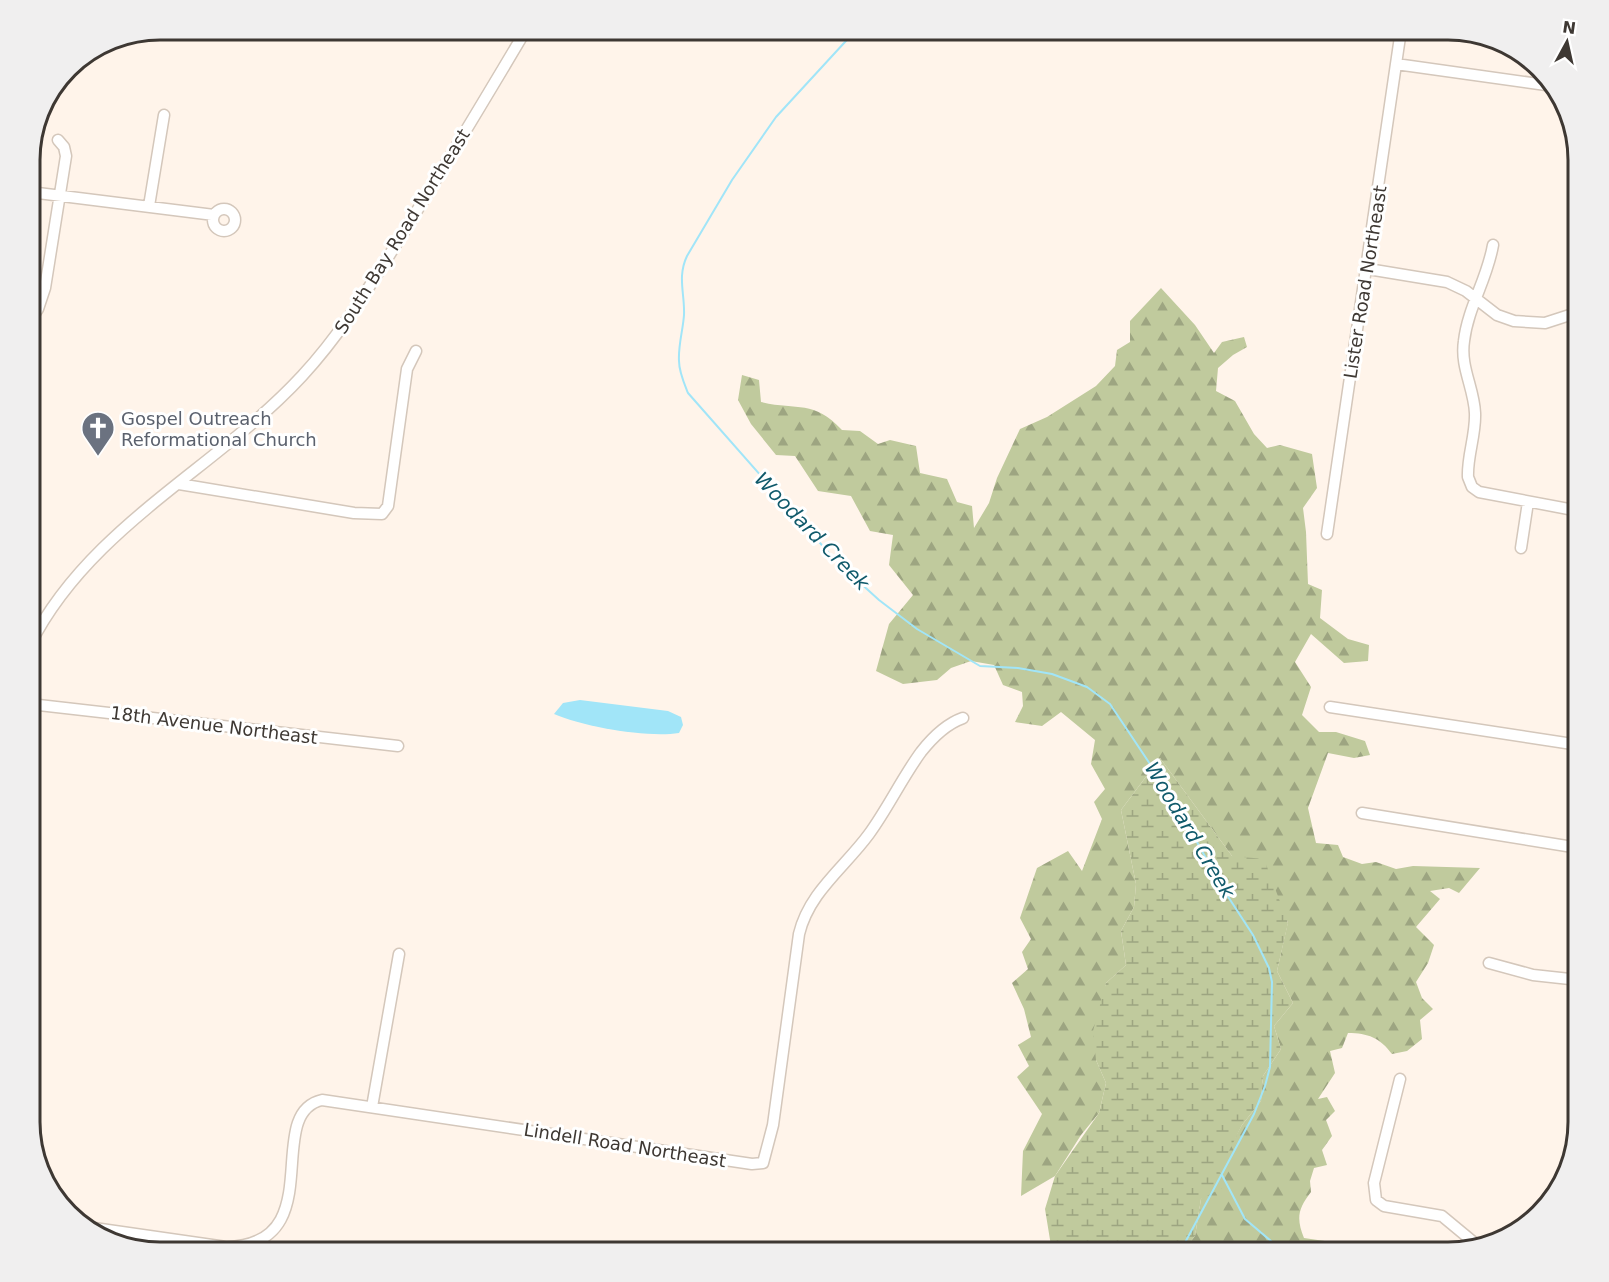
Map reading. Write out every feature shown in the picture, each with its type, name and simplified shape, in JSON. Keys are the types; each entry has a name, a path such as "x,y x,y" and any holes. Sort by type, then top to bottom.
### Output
{"street":[{"name":"Lister Road Northeast","path":"1327,534 1368,269 1400,40"},
{"name":"South Bay Road Northeast","path":"41,627 55,603 98,551 286,393 334,339 407,227 520,41"},
{"path":"1396,64 1541,84"},
{"path":"149,206 164,115"},
{"path":"41,300 45,288 66,156 64,147 58,140"},
{"path":"41,193 214,215"},
{"path":"1493,245 1489,268 1467,322 1463,361 1475,412 1468,469 1472,486 1479,492 1568,509"},
{"path":"1368,269 1439,279 1466,291 1497,315 1514,321 1534,324 1568,315"},
{"path":"41,287 45,288"},
{"path":"179,484 354,513 382,514 388,506 407,369 416,351"},
{"path":"1521,548 1528,502"},
{"name":"18th Avenue Northeast","path":"41,705 398,746"},
{"path":"1330,707 1568,743"},
{"name":"Lindell Road Northeast","path":"255,1242 276,1227 285,1210 297,1123 302,1111 309,1104 322,1100 752,1164 763,1163 774,1125 799,934 809,907 824,886 871,832 921,752 944,728 963,718"},
{"path":"1362,813 1568,846"},
{"path":"372,1107 399,954"},
{"path":"1489,963 1533,975 1568,979"},
{"path":"1400,1079 1374,1183 1376,1200 1384,1206 1442,1216 1470,1239"},
{"name":"Lindell Road Northeast","path":"111,1230 191,1242"}],"green space":[{"path":"1161,288 1195,325 1214,353 1222,342 1244,337 1247,347 1218,368 1216,391 1235,401 1254,434 1267,448 1280,445 1312,454 1317,488 1303,508 1308,584 1322,590 1320,618 1348,639 1369,645 1368,661 1344,663 1311,634 1295,662 1311,687 1302,715 1319,732 1336,732 1365,741 1370,755 1354,758 1328,753 1308,808 1316,843 1338,845 1343,857 1362,864 1376,862 1396,869 1413,866 1480,868 1459,893 1449,888 1430,891 1440,899 1416,927 1434,945 1428,963 1416,982 1422,998 1433,1009 1420,1020 1422,1039 1407,1051 1392,1054 1383,1044 1373,1038 1348,1033 1342,1048 1330,1051 1335,1073 1318,1099 1327,1097 1335,1111 1326,1120 1332,1136 1322,1150 1327,1165 1314,1168 1310,1181 1311,1192 1303,1204 1299,1219 1304,1238 1331,1242 1190,1242 1195,1236 1201,1199 1242,1125 1261,1101 1263,1076 1281,1049 1274,1026 1293,1003 1277,971 1288,922 1232,856 1160,758 1121,810 1136,884 1134,907 1121,931 1126,965 1106,983 1096,1060 1106,1083 1099,1113 1081,1135 1055,1176 1021,1196 1023,1151 1042,1114 1017,1077 1029,1066 1018,1045 1031,1037 1024,1009 1012,983 1028,969 1022,952 1031,939 1020,918 1037,868 1068,851 1082,871 1102,819 1094,802 1105,789 1091,764 1095,740 1061,712 1042,726 1015,722 1023,706 1022,692 1003,685 994,665 971,661 951,668 937,680 903,684 876,671 889,624 913,595 889,565 893,535 870,531 851,496 818,491 795,456 776,455 751,424 738,400 742,375 759,380 761,402 813,410 832,420 842,430 860,431 878,444 890,440 916,446 920,473 947,479 957,502 972,506 974,528 989,503 997,478 1020,429 1047,417 1096,386 1115,366 1117,350 1130,342 1130,321"},
{"path":"1160,758 1232,856 1264,859 1288,923 1277,971 1293,1003 1274,1026 1281,1049 1263,1076 1261,1101 1242,1125 1219,1171 1228,1185 1201,1199 1195,1236 1190,1242 1050,1242 1045,1209 1055,1176 1099,1113 1106,1083 1096,1060 1093,1031 1106,983 1126,965 1121,931 1134,907 1136,884 1121,810"}],"water":[{"path":"580,700 668,711 681,717 683,725 679,733 634,733 582,723 554,714 563,703"}],"waterway":[{"name":"Woodard Creek","path":"846,40 776,117 732,180 687,256 682,271 684,315 679,355 681,373 688,393 835,560 879,600 917,629 980,666 1018,668 1052,674 1087,687 1110,704 1170,794 1225,892 1253,935 1269,968 1272,982 1270,1067 1254,1114 1185,1242"},
{"path":"1222,1175 1245,1219 1272,1242"}],"place":[{"name":"Gospel Outreach Reformational Church","path":"98,457"}]}
